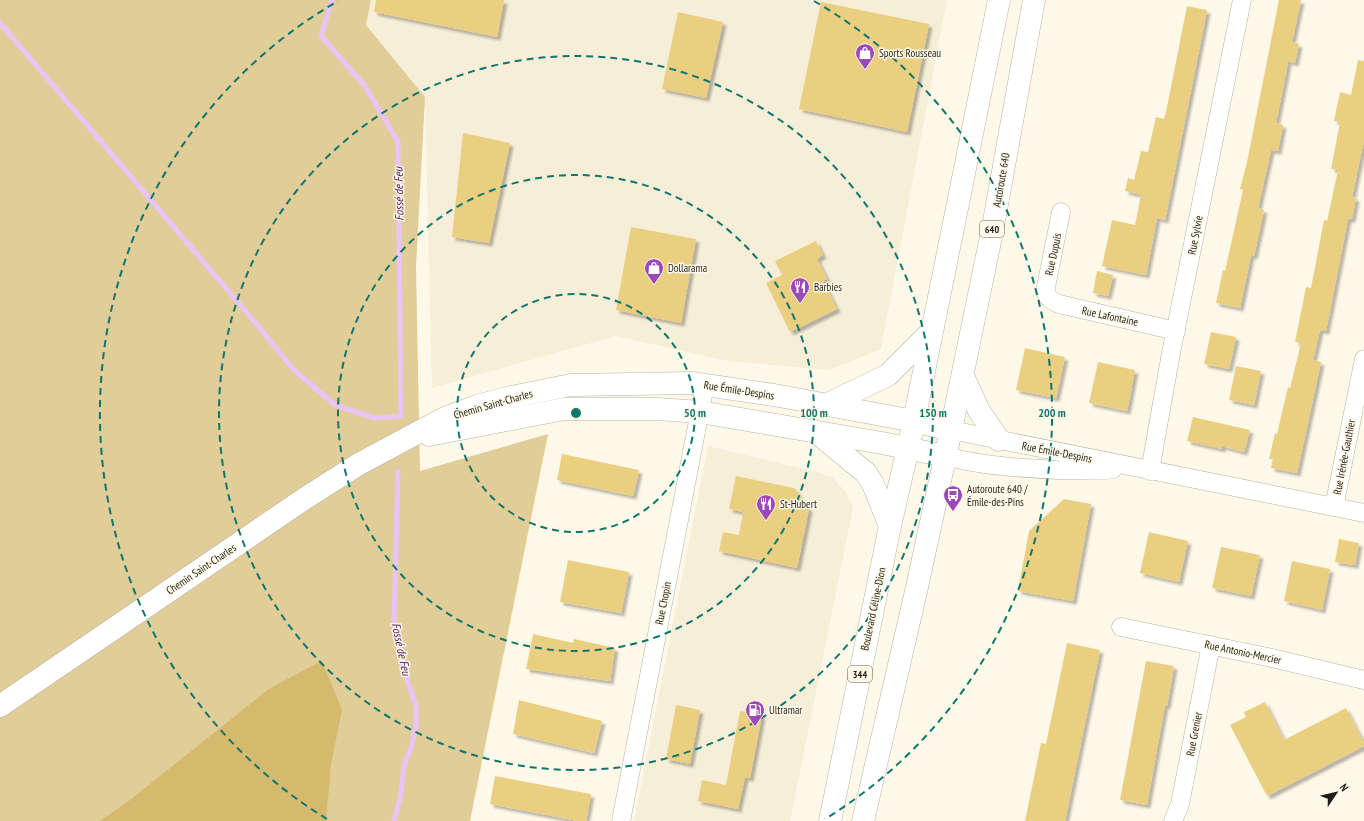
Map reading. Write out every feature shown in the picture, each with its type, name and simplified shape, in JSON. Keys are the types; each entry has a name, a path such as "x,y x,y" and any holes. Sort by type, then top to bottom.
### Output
{"main road":[{"path":"914,421 999,0"},
{"name":"Autoroute 640","path":"951,430 992,232 1034,0"},
{"path":"826,405 888,375 931,332"},
{"path":"963,376 980,411 999,440"},
{"name":"Rue Émile-Despins","path":"583,384 678,383 705,385 914,421 951,430"},
{"name":"Chemin Saint-Charles","path":"0,706 304,498 373,455 447,418 477,406 521,395 583,384"},
{"name":"Rue Émile-Despins","path":"584,408 658,409 700,412 815,431 945,456"},
{"name":"Chemin Saint-Charles","path":"407,438 554,410 584,408"},
{"name":"Boulevard Céline-Dion","path":"830,821 890,526 914,421"},
{"name":"640","path":"945,456 951,430"},
{"path":"815,431 866,473 873,484 890,526"},
{"path":"863,821 918,587 945,456"}],"street":[{"name":"Rue Sylvie","path":"1150,471 1176,331 1242,0"},
{"name":"Rue Dupuis","path":"1046,295 1046,287 1061,212"},
{"name":"Rue Lafontaine","path":"1046,295 1049,299 1058,304 1176,331"},
{"name":"Rue Irénée-Gauthier","path":"1334,507 1364,359"},
{"name":"Rue Chopin","path":"621,821 705,385"},
{"name":"Rue Émile-Despins","path":"951,430 1128,467 1364,513"},
{"name":"Rue Émile-Despins","path":"945,456 975,463 1049,470 1097,472 1128,467"},
{"name":"Rue Antonio-Mercier","path":"1122,627 1364,680"},
{"name":"Rue Grenier","path":"1173,821 1180,804 1211,646"}],"shaded area":[{"path":"0,0 371,0 366,25 425,97 416,267 420,471 548,434 470,821 0,821"},
{"path":"371,0 947,0 881,349 829,370 728,361 616,336 432,388 425,97 366,25"},
{"path":"708,446 821,473 833,478 846,492 853,508 790,821 634,821"},
{"path":"322,661 342,710 331,764 326,821 100,821 130,800 270,688"}],"building":[{"path":"376,0 504,0 497,37 374,12"},
{"path":"1279,0 1301,0 1292,42 1299,44 1295,63 1288,61 1276,123 1283,125 1278,151 1271,150 1258,208 1264,210 1254,256 1251,255 1240,308 1216,303 1223,270 1225,271 1243,190 1240,189 1247,162"},
{"path":"821,2 929,24 907,132 799,109"},
{"path":"1187,6 1207,10 1165,220 1157,218 1146,275 1102,266 1112,220 1135,225 1141,195 1125,191 1128,178 1134,180 1141,151 1148,152 1156,117 1164,119"},
{"path":"678,12 723,22 706,98 662,89"},
{"path":"1358,60 1364,61 1364,140 1352,197 1356,198 1352,219 1348,219 1326,331 1320,330 1313,360 1321,362 1297,473 1271,468 1273,459 1269,459 1275,433 1277,434 1288,387 1290,388 1301,343 1295,342 1306,287 1311,288 1324,220 1327,221 1338,170 1331,169 1340,122 1334,121 1340,92 1351,95"},
{"path":"463,133 510,143 489,243 452,237"},
{"path":"631,227 696,239 681,323 616,310"},
{"path":"816,241 823,255 817,259 827,279 823,281 837,309 790,332 766,283 782,275 775,261"},
{"path":"1097,271 1113,275 1108,296 1093,293"},
{"path":"1211,332 1236,337 1229,369 1204,364"},
{"path":"1025,348 1065,357 1056,398 1016,390"},
{"path":"1098,362 1135,370 1127,411 1089,403"},
{"path":"1236,366 1261,371 1254,405 1229,400"},
{"path":"1193,417 1250,430 1244,452 1222,446 1222,449 1187,441"},
{"path":"562,454 639,470 633,496 557,480"},
{"path":"736,476 794,488 809,509 797,568 719,551 723,532 739,535 743,512 729,509"},
{"path":"1064,499 1091,504 1073,601 1018,591 1029,531"},
{"path":"1149,532 1188,541 1179,582 1140,573"},
{"path":"1339,539 1359,543 1355,565 1335,562"},
{"path":"1221,547 1260,555 1251,596 1212,588"},
{"path":"568,560 629,572 621,613 560,602"},
{"path":"1292,561 1330,569 1322,610 1284,601"},
{"path":"533,634 573,643 574,639 615,648 610,681 526,669"},
{"path":"1067,643 1100,650 1065,821 1025,821 1041,743 1046,744"},
{"path":"1146,661 1174,666 1167,706 1165,705 1147,805 1120,800"},
{"path":"519,700 602,721 594,753 513,734"},
{"path":"1265,702 1284,740 1346,708 1364,743 1364,746 1267,796 1230,725 1246,717 1244,712"},
{"path":"676,705 700,710 690,764 666,759"},
{"path":"740,711 762,715 750,778 745,777 738,809 698,801 702,780 726,785"},
{"path":"495,776 591,794 586,821 578,821 490,804"}],"waterway":[{"path":"0,23 254,321 293,369 335,405 375,418 401,416 398,142 365,86 321,36 332,0"},
{"name":"Fossé de Feu","path":"394,821 401,794 404,765 412,745 416,725 416,706 403,667 394,624 398,472"}],"place":[{"name":"Sports Rousseau","path":"865,70"},
{"name":"Dollarama","path":"654,285"},
{"name":"Barbies","path":"800,304"},
{"name":"Autoroute 640 / Émile-des-Pins","path":"953,512"},
{"name":"St-Hubert","path":"766,521"},
{"name":"Ultramar","path":"755,727"}]}
